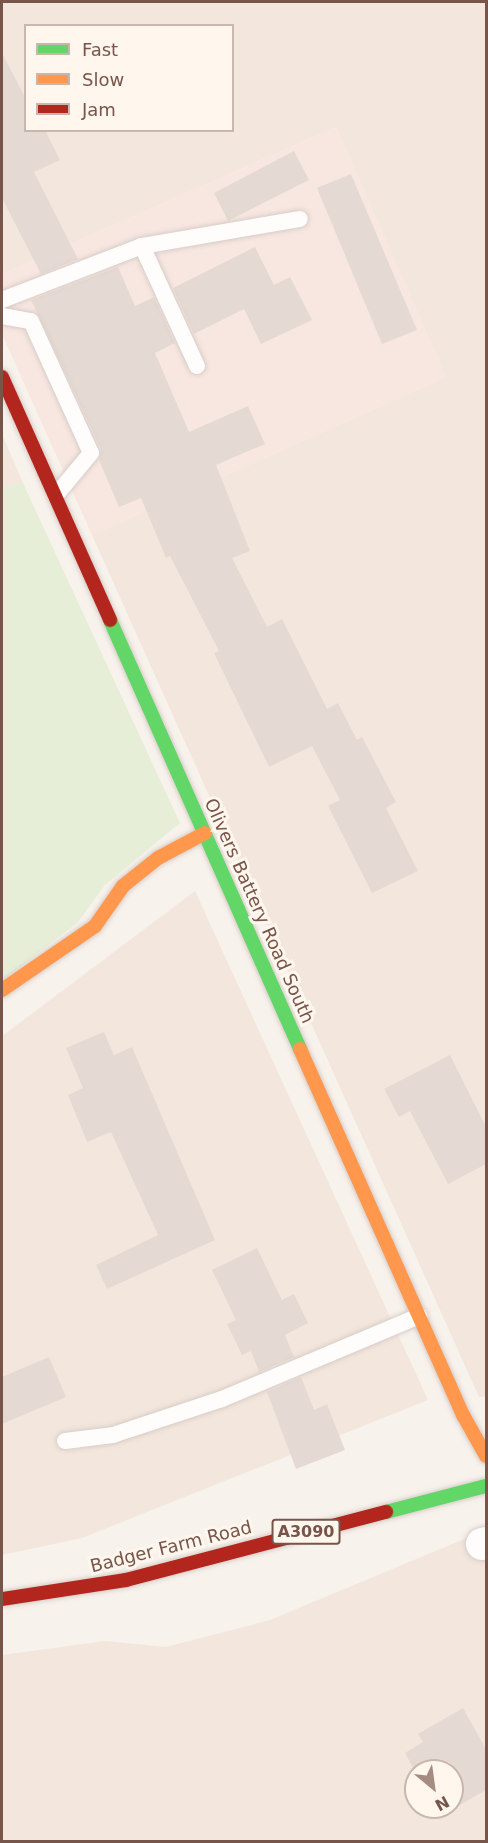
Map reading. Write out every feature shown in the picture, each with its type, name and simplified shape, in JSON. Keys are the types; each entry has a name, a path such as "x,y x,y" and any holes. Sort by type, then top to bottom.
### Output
{"street":[{"name":"Olivers Battery Road South","path":"2,377 463,1415 486,1456"},
{"path":"2,990 95,926 123,885 158,858 205,833"},
{"name":"Badger Farm Road","path":"2,1599 126,1580 486,1486"}],"lane":[{"path":"2,300 141,246 300,219"},
{"path":"141,246 197,366"},
{"path":"2,316 32,321 91,453 56,495"},
{"path":"64,1440 113,1435 222,1399 419,1316"}],"shaded area":[{"path":"2,2 486,2 486,1396 479,1397 92,535 446,377 336,127 2,274"},
{"path":"336,127 446,377 92,535 2,334 2,274"},
{"path":"2,434 22,481 2,489"},
{"path":"195,891 428,1400 82,1538 2,1555 2,1036"},
{"path":"486,1530 486,1841 2,1841 2,1655 105,1641 166,1647 270,1620"}],"green space":[{"path":"22,481 180,823 105,885 78,922 2,981 2,489"}],"building":[{"path":"2,53 24,95 24,132 46,132 60,160 34,172 78,259 41,274 2,198"},
{"path":"294,151 309,180 228,221 214,193"},
{"path":"351,174 417,330 382,344 317,188"},
{"path":"255,247 274,285 290,277 312,320 261,344 244,309 194,334 173,288"},
{"path":"118,267 135,306 154,297 175,343 155,353 189,432 248,406 265,444 216,465 250,551 232,558 267,627 282,619 327,709 338,703 357,740 362,737 396,802 386,808 418,871 372,893 328,806 340,800 312,746 269,767 214,653 219,651 170,556 166,558 141,498 119,507 99,460 101,449 31,300"},
{"path":"104,1032 114,1055 132,1047 215,1240 107,1289 96,1265 158,1235 111,1132 87,1142 68,1095 83,1088 66,1048"},
{"path":"450,1055 486,1127 486,1164 448,1184 410,1111 399,1117 384,1089"},
{"path":"257,1248 282,1300 294,1294 308,1323 285,1335 294,1357 259,1372 251,1351 242,1355 227,1324 236,1320 212,1270"},
{"path":"49,1357 66,1397 2,1424 2,1377"},
{"path":"301,1377 314,1410 327,1404 345,1450 296,1469 267,1392"},
{"path":"463,1708 486,1749 486,1790 464,1803 464,1759 408,1759 405,1753 423,1742 418,1734"}],"traffic: fast":[{"path":"110,620 300,1049"},
{"path":"386,1512 486,1486"}],"traffic: slow":[{"path":"2,990 95,926 123,886 158,858 205,833"},
{"path":"300,1049 463,1415 486,1456"}],"traffic: jam":[{"path":"2,377 110,620"},
{"path":"2,1599 126,1580 386,1512"}]}
